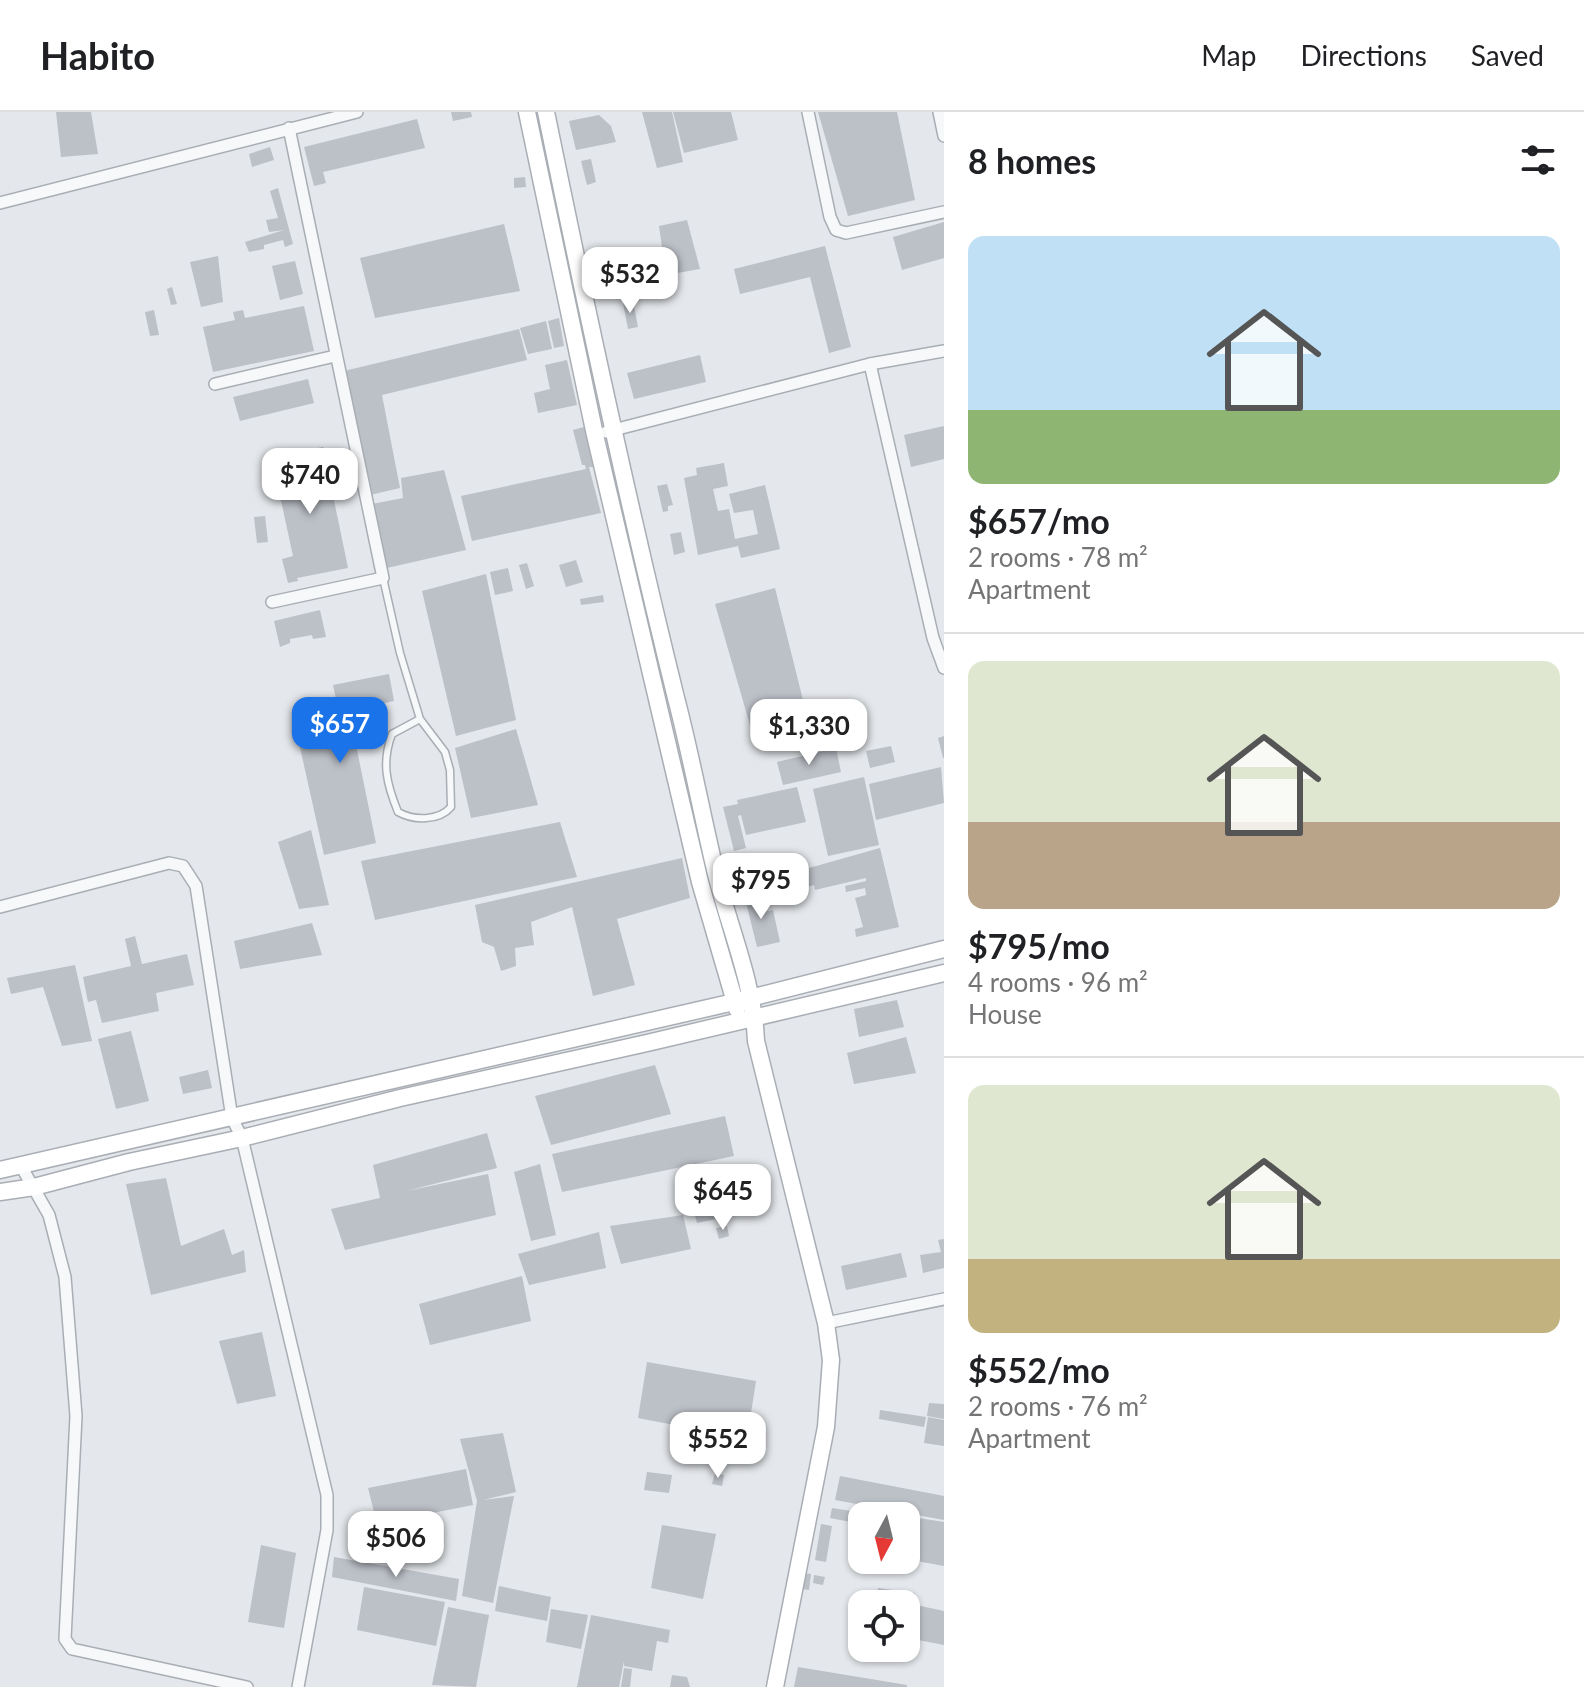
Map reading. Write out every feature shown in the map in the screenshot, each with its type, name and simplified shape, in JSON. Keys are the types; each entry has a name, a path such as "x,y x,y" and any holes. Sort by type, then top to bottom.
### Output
{"street":[{"path":"0,203 357,112"},
{"path":"527,112 595,435 655,649 698,785 742,999 756,1041 826,1323 831,1360 826,1427 775,1687"},
{"path":"546,112 615,429 679,788 700,882 742,999"},
{"path":"808,112 830,217 836,230 846,233 944,212"},
{"path":"939,112 944,136"},
{"path":"272,602 383,578 289,128"},
{"path":"568,305 585,300"},
{"path":"595,435 870,364 944,351"},
{"path":"215,384 335,356"},
{"path":"870,364 933,638 944,668"},
{"path":"679,788 698,785"},
{"path":"0,907 169,863 183,866 189,871 196,886 232,1118 242,1138 327,1495 327,1530 298,1687"},
{"path":"700,882 718,879"},
{"path":"0,1170 742,999 944,949"},
{"path":"0,1192 34,1187 400,1098 944,973"},
{"path":"21,1166 49,1215 65,1277 76,1416 65,1639 72,1649 247,1687"},
{"path":"826,1323 944,1299"}],"lane":[{"path":"383,578 400,653 420,719 445,752 450,770 451,807 448,811 421,819 398,812 387,784 385,763 392,734 420,719"}],"building":[{"path":"56,112 91,112 98,154 61,157"},
{"path":"451,112 471,112 472,117 453,121"},
{"path":"642,112 672,112 683,162 657,168"},
{"path":"673,112 731,112 738,140 684,153"},
{"path":"818,112 897,112 915,200 848,216"},
{"path":"599,115 611,126 616,142 576,150 569,121"},
{"path":"417,119 425,148 323,172 326,183 314,186 304,147"},
{"path":"270,147 274,160 252,167 249,154"},
{"path":"591,159 596,182 587,185 581,161"},
{"path":"525,177 526,187 514,188 514,178"},
{"path":"278,188 293,244 285,247 283,240 249,252 245,242 284,230 269,232 266,220 278,218 270,191"},
{"path":"687,220 700,269 666,275 659,226"},
{"path":"944,222 944,258 902,270 893,237"},
{"path":"504,224 520,291 375,318 360,258"},
{"path":"825,246 851,347 829,353 810,277 740,294 734,269"},
{"path":"218,256 223,302 201,307 190,262"},
{"path":"295,261 303,294 280,300 272,266"},
{"path":"172,287 177,304 171,305 167,289"},
{"path":"633,301 638,327 628,329 623,303"},
{"path":"304,306 314,351 213,372 203,327 235,320 233,312 243,310 245,318"},
{"path":"154,310 159,335 150,336 145,312"},
{"path":"559,318 564,346 554,348 548,321"},
{"path":"546,321 552,349 528,354 520,328"},
{"path":"519,329 527,360 382,395 400,488 370,495 344,371"},
{"path":"700,355 706,382 634,399 627,373"},
{"path":"567,360 577,405 538,413 534,393 550,389 545,365"},
{"path":"308,379 314,403 240,421 233,397"},
{"path":"944,426 944,459 911,467 904,435"},
{"path":"584,427 593,467 589,467 601,513 472,541 461,496 586,469 582,465 573,430"},
{"path":"323,447 348,568 297,578 298,581 288,583 282,559 293,556 274,468 293,465 291,453"},
{"path":"724,463 728,486 713,489 718,511 729,509 735,539 758,534 753,510 734,513 729,494 765,485 780,549 741,558 738,546 698,555 684,478 697,475 696,468"},
{"path":"444,470 466,550 387,568 372,504 403,498 401,478"},
{"path":"667,484 673,505 663,512 657,486"},
{"path":"265,516 268,542 257,543 254,517"},
{"path":"681,532 685,552 674,555 670,534"},
{"path":"576,560 583,582 566,587 559,565"},
{"path":"527,563 534,586 526,589 519,565"},
{"path":"508,568 513,591 495,595 490,572"},
{"path":"486,574 516,720 456,736 422,591"},
{"path":"775,588 809,724 754,739 715,604"},
{"path":"603,595 604,602 581,605 580,599"},
{"path":"320,610 326,637 313,639 312,635 290,639 290,643 280,647 274,621"},
{"path":"389,674 394,701 349,711 376,843 324,855 293,716 338,708 333,685"},
{"path":"516,729 538,805 471,818 455,748"},
{"path":"944,736 944,758 943,758 938,738"},
{"path":"891,746 895,762 870,768 866,751"},
{"path":"836,748 841,772 783,785 777,762"},
{"path":"941,767 944,803 876,820 869,784"},
{"path":"864,777 879,845 828,856 813,789"},
{"path":"797,787 806,822 746,835 741,815 738,816 746,848 734,851 723,807 738,804 737,800"},
{"path":"560,822 577,877 375,920 361,861"},
{"path":"311,830 329,905 299,909 278,842"},
{"path":"880,848 899,927 856,937 855,929 863,927 855,898 866,895 865,888 846,892 845,886 866,881 866,878 815,890 814,885 793,891 787,869 808,864 809,868"},
{"path":"682,858 690,898 617,919 635,985 593,996 572,907 531,922 534,945 515,948 516,966 501,971 494,947 482,942 475,905"},
{"path":"747,869 749,878 786,870 791,889 779,893 777,886 772,887 771,882 760,886 761,891 750,894 746,877 740,880 738,871"},
{"path":"746,881 758,913 773,910 780,942 757,947 741,882"},
{"path":"312,923 322,955 240,969 234,941"},
{"path":"135,936 142,964 187,954 194,985 156,993 159,1011 102,1023 96,1000 88,1002 83,977 131,966 125,939"},
{"path":"75,965 92,1041 62,1046 43,987 11,994 7,978"},
{"path":"897,1000 904,1027 859,1037 854,1009"},
{"path":"131,1031 149,1101 116,1109 98,1039"},
{"path":"906,1037 916,1073 854,1084 847,1053"},
{"path":"655,1065 671,1114 551,1145 535,1096"},
{"path":"208,1070 212,1088 183,1094 179,1077"},
{"path":"725,1116 734,1156 562,1192 552,1154"},
{"path":"487,1133 497,1168 406,1191 488,1174 496,1215 345,1250 331,1209 380,1198 373,1165"},
{"path":"540,1164 556,1235 531,1241 514,1172"},
{"path":"166,1178 181,1246 224,1229 232,1255 244,1250 246,1272 151,1295 126,1184"},
{"path":"758,1181 765,1209 697,1223 690,1198"},
{"path":"683,1215 691,1249 621,1264 610,1226"},
{"path":"727,1226 729,1236 719,1239 716,1228"},
{"path":"599,1232 606,1268 529,1285 518,1254"},
{"path":"944,1239 944,1268 923,1273 920,1255 941,1252 938,1240"},
{"path":"901,1253 907,1277 846,1290 841,1266"},
{"path":"522,1276 531,1321 430,1345 419,1304"},
{"path":"262,1332 276,1396 237,1404 219,1341"},
{"path":"647,1362 756,1381 747,1439 638,1418"},
{"path":"929,1403 944,1404 944,1419 927,1416"},
{"path":"880,1410 926,1417 924,1427 879,1419"},
{"path":"928,1417 944,1420 944,1446 924,1443"},
{"path":"503,1433 516,1492 483,1500 514,1496 493,1603 462,1596 477,1501 460,1439"},
{"path":"466,1469 473,1505 377,1524 368,1488"},
{"path":"647,1472 672,1475 669,1493 644,1490"},
{"path":"715,1473 724,1475 722,1486 712,1484"},
{"path":"840,1476 944,1496 944,1520 920,1516 920,1502 835,1500"},
{"path":"832,1508 848,1510 848,1521 830,1518"},
{"path":"920,1518 944,1522 944,1566 920,1562"},
{"path":"821,1524 832,1526 826,1562 815,1560"},
{"path":"662,1525 716,1534 703,1599 651,1588"},
{"path":"261,1545 296,1553 284,1628 248,1622"},
{"path":"334,1557 459,1579 456,1601 332,1577"},
{"path":"803,1573 811,1574 809,1590 801,1589"},
{"path":"814,1575 825,1577 823,1585 813,1583"},
{"path":"499,1586 551,1597 547,1621 495,1611"},
{"path":"364,1587 445,1602 436,1646 357,1630"},
{"path":"920,1606 944,1611 944,1645 920,1640"},
{"path":"448,1607 489,1615 476,1687 432,1685"},
{"path":"551,1609 588,1615 581,1649 546,1642"},
{"path":"591,1615 670,1630 668,1643 657,1641 652,1671 624,1666 624,1661 619,1687 577,1687"},
{"path":"798,1667 907,1685 907,1687 794,1687"},
{"path":"624,1668 632,1669 630,1687 621,1687"},
{"path":"672,1675 687,1677 690,1687 670,1687"}]}
